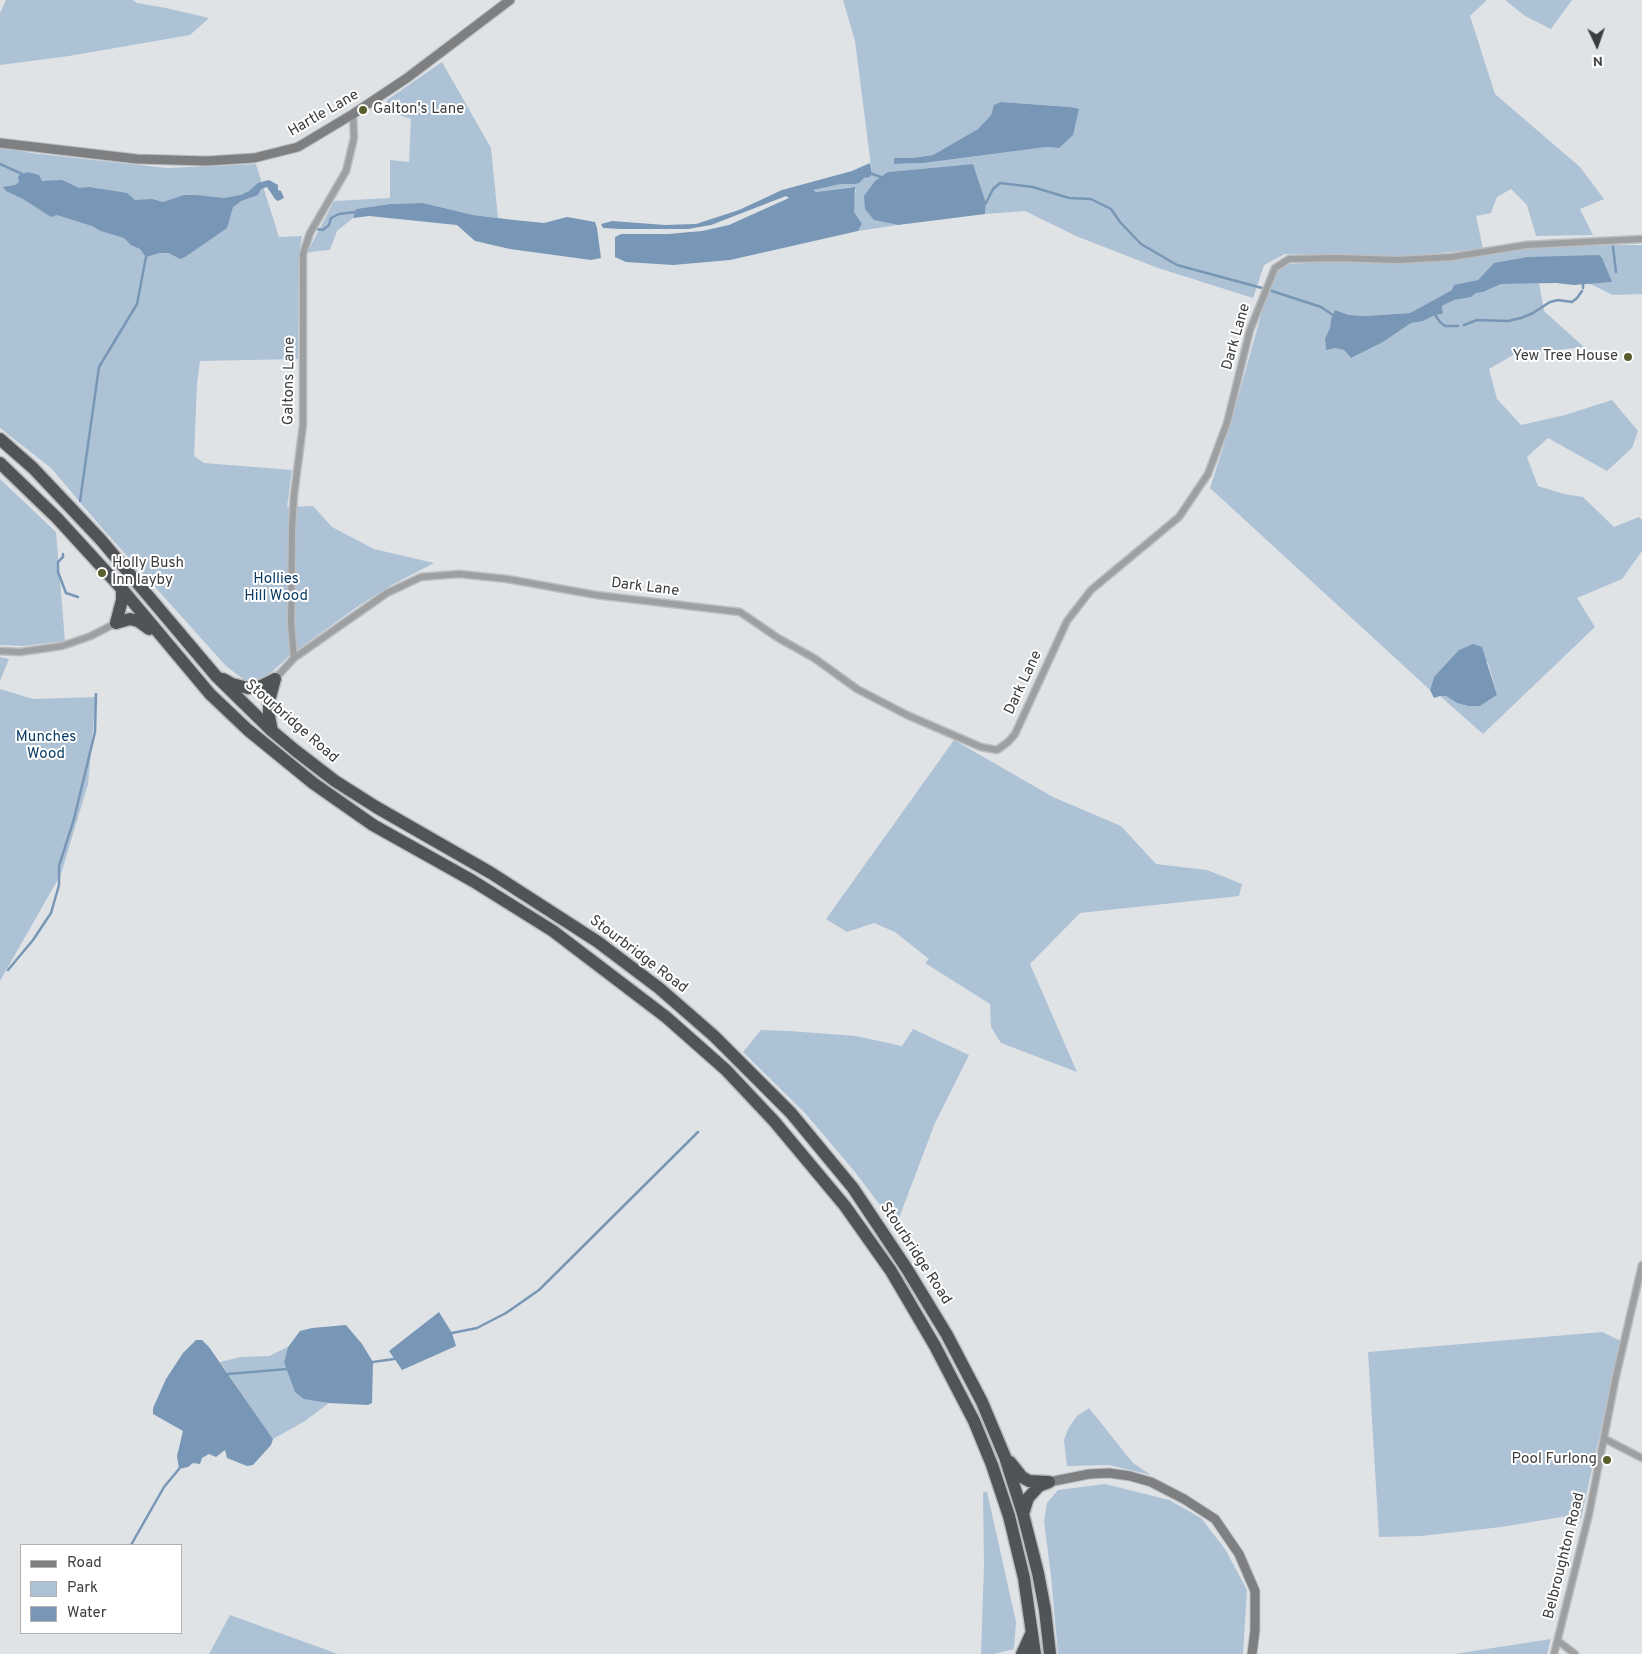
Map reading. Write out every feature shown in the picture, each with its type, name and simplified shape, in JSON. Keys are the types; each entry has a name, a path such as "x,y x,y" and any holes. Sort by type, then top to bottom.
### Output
{"highway":[{"name":"Stourbridge Road","path":"0,439 34,468 101,540 216,676 272,731 335,781 376,807 491,873 598,942 659,988 738,1058 791,1112 853,1188 907,1269 947,1335 982,1402 1005,1457 1023,1514 1038,1573 1045,1610 1050,1654"},
{"name":"Stourbridge Road","path":"0,463 57,518 122,588 161,637 225,709 298,772 373,825 473,881 553,931 666,1017 726,1070 774,1121 839,1199 886,1264 910,1301 951,1376 981,1438 1009,1516 1024,1578 1035,1654"},
{"path":"116,623 122,600 122,588"},
{"path":"116,623 130,619 138,621 161,637"},
{"path":"216,676 232,684 248,688 261,686 275,678"},
{"path":"272,731 269,701 275,678"},
{"path":"1005,1457 1022,1477 1029,1481 1049,1482"},
{"path":"1023,1514 1028,1498 1033,1491 1049,1482"},
{"path":"1022,1654 1032,1630"}],"main road":[{"name":"Hartle Lane","path":"0,143 137,159 206,161 254,158 298,147 353,114 407,78 510,0"},
{"path":"1049,1482 1089,1474 1109,1473 1130,1476 1151,1482 1176,1494 1215,1519 1239,1554 1255,1591 1255,1630 1252,1654"}],"street":[{"name":"Galtons Lane","path":"294,658 291,623 292,530 294,495 303,425 303,254 310,233 346,171 354,138 353,114"},
{"name":"Dark Lane","path":"275,678 294,658 387,593 422,577 459,574 507,579 596,595 740,612 778,638 814,658 858,689 907,716 981,747 997,750 1015,734 1067,621 1091,590 1179,516 1208,474 1227,423 1250,330 1274,268 1289,259 1398,260 1452,257 1526,245 1642,239"},
{"path":"0,651 20,652 62,646 90,636 116,623"},
{"name":"Belbroughton Road","path":"1554,1654 1605,1439 1616,1376 1642,1265"},
{"path":"1605,1439 1642,1458"},
{"path":"1558,1641 1575,1654"}],"green space":[{"path":"6,0 133,0 137,3 209,18 190,35 69,56 0,65 0,13"},
{"path":"843,0 1487,0 1470,16 1495,94 1580,167 1604,199 1580,209 1593,235 1536,236 1527,205 1511,189 1497,197 1491,213 1476,216 1483,249 1397,257 1285,254 1264,265 1253,298 1158,268 1076,236 1025,211 985,214 986,203 973,164 888,172 874,220 898,225 858,231 862,224 854,212 853,204 856,190 851,187 815,192 813,190 841,184 854,184 870,177 872,174 855,41","holes":["1001,102 1070,107 1079,110 1059,148 1046,147 924,163 894,164 894,158 933,155 978,129 991,115 994,106"]},
{"path":"1505,0 1572,0 1551,29 1525,16"},
{"path":"442,62 491,148 498,218 473,215 423,203 390,204 356,209 353,218 337,231 330,250 307,253 334,201 390,198 390,160 409,162 411,119 387,111 387,100"},
{"name":"Hollies Hill Wood","path":"0,146 31,153 167,168 256,164 279,237 302,236 299,255 298,359 200,361 197,384 194,456 204,463 292,470 287,507 313,506 332,527 374,549 434,563 390,586 357,607 289,656 259,684 247,682 226,666 102,528 51,468 0,428"},
{"path":"1642,245 1642,294 1613,295 1588,283 1612,282 1494,263 1478,280 1452,290 1410,313 1366,316 1349,315 1335,310 1325,338 1326,349 1344,350 1351,358 1383,342 1411,323 1443,314 1442,306 1454,300 1471,297 1476,293 1501,284 1539,283 1544,311 1584,347 1513,355 1489,369 1497,399 1521,425 1565,415 1612,400 1638,431 1632,448 1607,471 1548,438 1527,457 1538,486 1564,494 1583,497 1614,527 1639,517 1642,520 1642,551 1622,579 1577,598 1595,627 1483,734 1440,696 1446,696 1457,703 1468,706 1480,706 1497,695 1488,662 1434,677 1430,690 1210,488 1230,426 1263,308 1278,270 1290,264 1324,262 1393,263 1446,260 1521,249"},
{"path":"0,479 56,532 65,641 23,646 0,645"},
{"path":"0,657 9,659 0,681"},
{"name":"Munches Wood","path":"0,689 33,699 96,697 88,784 61,874 0,981"},
{"path":"954,740 1053,797 1121,826 1156,864 1207,870 1242,884 1239,896 1080,913 1030,964 1077,1072 1001,1043 991,1027 990,1004 925,963 929,959 895,932 874,923 847,932 826,919"},
{"path":"913,1029 969,1055 935,1123 896,1226 855,1172 805,1113 743,1052 761,1030 856,1036 902,1046"},
{"path":"1602,1332 1621,1341 1581,1518 1568,1516 1501,1527 1421,1536 1379,1537 1368,1352"},
{"path":"288,1347 284,1362 304,1398 329,1403 305,1421 273,1439 220,1362 241,1357 269,1356"},
{"path":"1089,1408 1133,1463 1151,1475 1109,1465 1067,1466 1064,1440 1068,1429 1077,1416"},
{"path":"1105,1484 1169,1500 1201,1518 1225,1549 1247,1590 1243,1654 1058,1654 1044,1521 1047,1503 1058,1490"},
{"path":"983,1492 987,1492 1016,1622 1014,1649 994,1654 981,1654 984,1565"},
{"path":"230,1615 338,1654 209,1654"},
{"path":"1551,1639 1547,1654 1454,1654"}],"water":[{"path":"1001,102 1079,109 1073,135 1059,148 1046,147 924,163 894,164 894,158 933,155 978,129 991,115 994,105"},
{"path":"870,163 872,174 859,183 841,184 813,190 816,192 855,187 854,212 862,224 858,231 730,260 673,265 626,262 615,257 615,237 621,234 668,234 702,231 729,225 789,198 786,196 711,225 688,229 620,229 603,228 601,224 612,221 665,225 696,224 739,210 782,190 852,171"},
{"path":"973,164 986,203 985,214 898,225 874,220 865,209 864,196 875,181 888,172"},
{"path":"27,172 39,175 42,181 62,180 79,188 89,187 127,193 135,200 152,199 163,202 184,195 224,198 241,195 258,183 269,180 278,185 278,190 281,191 284,198 278,201 267,187 261,189 258,195 241,201 233,207 227,228 185,257 180,259 169,253 159,253 146,257 140,249 131,245 124,238 57,215 51,217 23,199 6,191 3,187 15,185 19,182 18,176"},
{"path":"423,203 473,215 514,220 544,223 567,217 595,222 601,258 591,260 510,249 475,241 457,225 369,216 353,218 356,209 390,204"},
{"path":"1599,255 1612,282 1574,285 1556,283 1501,284 1476,293 1471,297 1454,300 1442,306 1443,314 1411,323 1383,342 1351,358 1344,350 1335,348 1326,350 1325,338 1335,310 1349,315 1366,316 1410,313 1452,290 1454,285 1478,280 1494,263 1528,257"},
{"path":"1473,644 1482,647 1497,695 1480,706 1468,706 1457,703 1446,696 1434,698 1430,690 1434,677 1459,650"},
{"path":"439,1312 452,1333 456,1346 402,1370 389,1351"},
{"path":"346,1325 362,1344 373,1362 372,1403 368,1405 329,1403 304,1399 295,1392 284,1362 288,1347 300,1331"},
{"path":"196,1340 202,1340 209,1347 273,1439 271,1445 253,1465 247,1466 227,1458 225,1450 216,1457 209,1454 202,1458 200,1464 193,1463 188,1467 179,1469 177,1456 183,1431 153,1414 153,1408 166,1379 183,1353"}],"waterway":[{"path":"0,164 22,174"},
{"path":"872,174 881,177"},
{"path":"986,203 993,189 1000,183 1033,187 1069,198 1091,199 1111,209 1120,222 1141,244 1177,265 1262,288"},
{"path":"317,229 323,230 329,225 331,218 339,214 355,212"},
{"path":"1613,247 1616,272"},
{"path":"80,501 99,367 137,304 146,257"},
{"path":"1269,290 1321,307 1333,315"},
{"path":"1464,325 1477,320 1508,321 1521,318 1550,302 1558,300 1572,302 1582,291"},
{"path":"1435,315 1445,326 1458,326"},
{"path":"63,554 63,557 58,562 58,572 66,593 78,597"},
{"path":"8,970 33,940 51,913 59,885 59,866 74,819 95,732 96,694"},
{"path":"452,1333 477,1328 506,1313 539,1290 698,1132"},
{"path":"373,1362 394,1359"},
{"path":"228,1374 287,1369"},
{"path":"132,1544 164,1487 179,1469"}],"place":[{"name":"Galton's Lane","path":"363,110"},
{"name":"Yew Tree House","path":"1628,357"},
{"name":"Holly Bush Inn layby","path":"102,573"},
{"name":"Pool Furlong","path":"1607,1460"}]}
